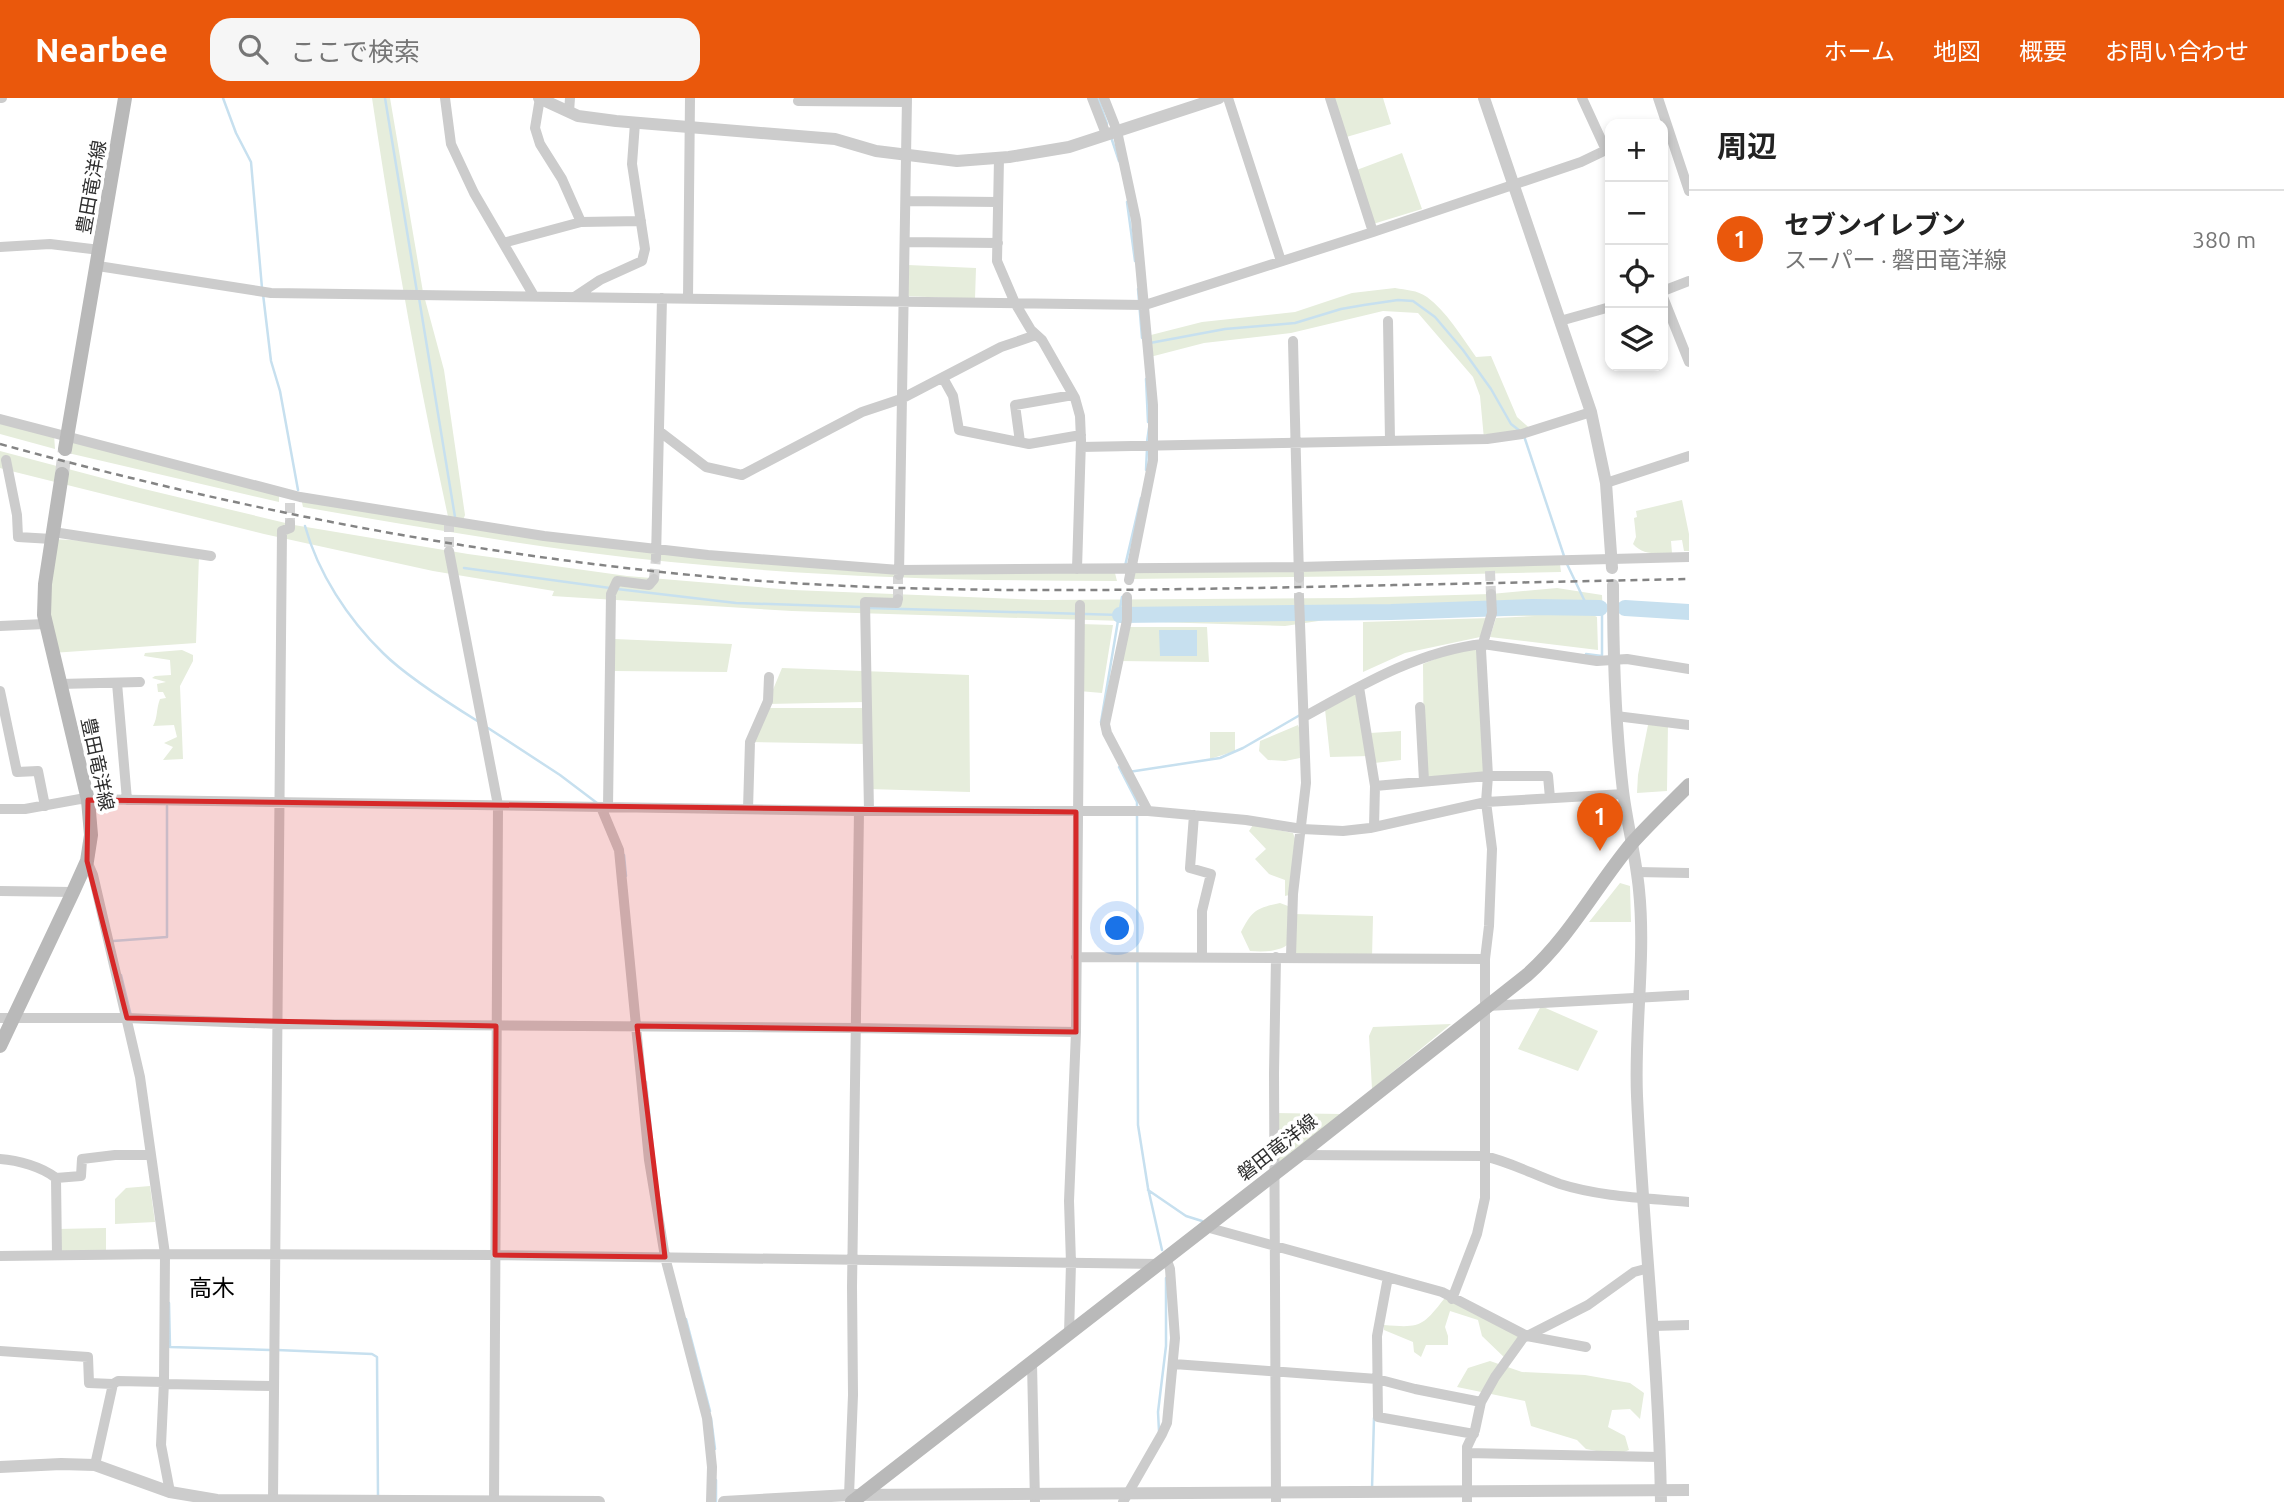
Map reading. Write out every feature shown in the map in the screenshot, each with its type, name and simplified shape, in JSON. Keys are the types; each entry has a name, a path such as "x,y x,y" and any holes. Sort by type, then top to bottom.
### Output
{"main road":[{"name":"豊田竜洋線","path":"66,443 125,98"},
{"name":"豊田竜洋線","path":"0,1046 7,1018 87,860 91,835 88,800 45,624 45,584 62,474"},
{"name":"磐田竜洋線","path":"854,1497 1163,1261 1545,959 1632,844 1686,791"}],"street":[{"path":"445,98 451,144 474,193 534,296"},
{"path":"581,222 562,179 540,144 535,128 539,98 578,116 835,139 876,151 957,162 1069,147 1219,98"},
{"path":"569,112 570,98"},
{"path":"688,299 690,98"},
{"path":"1092,98 1112,132"},
{"path":"1104,98 1136,220 1153,405 1154,446 1130,575"},
{"path":"1228,98 1281,261"},
{"path":"1330,98 1373,232"},
{"path":"1484,98 1591,412 1606,483 1612,564"},
{"path":"98,266 271,293 1145,305 1581,162 1606,150 1582,98"},
{"path":"1658,98 1689,191"},
{"path":"798,101 907,100 899,573"},
{"path":"576,297 600,280 642,261 645,249 632,164 635,123"},
{"path":"999,158 997,261 1015,303 1042,340 1073,395 1080,416 1077,569"},
{"path":"906,201 998,202"},
{"path":"503,243 581,222 641,221"},
{"path":"905,242 998,243"},
{"path":"0,247 50,244 100,250"},
{"path":"1668,289 1689,281"},
{"path":"656,553 662,298"},
{"path":"1560,321 1606,308"},
{"path":"1667,308 1689,362"},
{"path":"1388,321 1390,441"},
{"path":"659,430 706,467 742,475 862,412 901,399 1002,347 1036,335"},
{"path":"1293,341 1298,573"},
{"path":"943,378 953,396 958,430 1029,444 1081,435"},
{"path":"1020,442 1015,405 1073,395"},
{"path":"1081,447 1487,439 1522,435 1591,412"},
{"path":"0,419 66,443 290,499 656,553 708,555 899,573 1077,569 1130,575 1298,573 1612,564 1689,557"},
{"path":"1606,483 1689,456"},
{"path":"6,460 17,515 18,537 53,536 211,556"},
{"path":"273,1501 282,531 290,528 290,523"},
{"path":"449,551 498,806 494,1502"},
{"path":"654,579 649,585 617,581 611,594 604,807 619,850 649,1160 665,1257 707,1418 712,1467 711,1502"},
{"path":"1613,585 1616,716 1624,794 1639,890 1641,937 1636,1075 1653,1326 1661,1497"},
{"path":"1452,1299 1479,1224 1485,1198 1485,959 1492,849 1486,802 1488,776 1481,650 1492,613 1491,594"},
{"path":"1127,597 1127,620 1105,724 1107,733 1149,811"},
{"path":"1291,956 1293,894 1306,783 1299,597"},
{"path":"854,1497 853,1259 856,1028 864,811 865,602 897,603 898,599"},
{"path":"1069,1334 1069,1201 1076,1032 1080,605"},
{"path":"0,626 45,624"},
{"path":"1304,716 1401,666 1466,646 1483,644 1597,661 1627,659 1689,669"},
{"path":"748,809 750,742 768,701 769,677"},
{"path":"60,684 140,682"},
{"path":"117,683 127,800"},
{"path":"1359,687 1374,786 1374,827"},
{"path":"0,691 18,772 38,771 45,806"},
{"path":"1420,708 1424,782"},
{"path":"1616,716 1689,725"},
{"path":"1374,786 1488,776 1548,776 1550,798"},
{"path":"0,809 45,806 64,801 127,800 864,811 1149,811 1301,829 1343,831 1374,827 1486,802 1624,794"},
{"path":"1194,815 1190,868 1211,874 1202,911 1202,957"},
{"path":"87,860 93,875 140,1077 164,1254 161,1445 168,1495"},
{"path":"1636,872 1689,873"},
{"path":"0,891 73,892"},
{"path":"1076,957 1485,959"},
{"path":"1276,957 1276,1497"},
{"path":"1486,1006 1689,995"},
{"path":"7,1018 127,1018 277,1024 1076,1032"},
{"path":"0,1159 15,1160 24,1165 45,1169 57,1178 81,1176 82,1159 150,1155"},
{"path":"1299,1155 1484,1156 1561,1184 1593,1191 1689,1202"},
{"path":"57,1178 57,1255"},
{"path":"1206,1227 1442,1292 1527,1336 1586,1347"},
{"path":"0,1256 495,1255 1071,1263 1163,1261 1170,1269 1175,1310 1174,1364 1167,1423 1126,1497"},
{"path":"1467,1497 1467,1453 1481,1402 1494,1377 1523,1338 1588,1305 1634,1272 1648,1268"},
{"path":"1388,1277 1377,1336 1378,1417 1474,1434"},
{"path":"1653,1326 1689,1325"},
{"path":"0,1351 88,1357 89,1383 113,1384 118,1381 274,1385"},
{"path":"1031,1363 1035,1497"},
{"path":"1174,1364 1377,1379 1481,1402"},
{"path":"95,1465 113,1384"},
{"path":"1467,1453 1659,1457"},
{"path":"0,1467 95,1465 168,1495 218,1500 599,1502"},
{"path":"724,1502 854,1497 1661,1497 1689,1490"}],"highlighted area":[{"path":"88,800 1076,812 1076,1032 637,1026 665,1257 495,1255 496,1026 127,1018 87,861"}],"green space":[{"path":"372,98 390,98 423,292 444,370 465,515 462,523 526,533 897,569 1114,569 1117,581 894,577 727,567 532,545 303,507 301,498 449,521 407,310"},
{"path":"1330,98 1383,98 1391,124 1343,138"},
{"path":"1402,153 1422,209 1373,224 1354,171"},
{"path":"908,265 976,268 975,299 904,296"},
{"path":"1395,288 1427,297 1447,317 1476,357 1491,356 1517,417 1533,431 1484,439 1480,396 1473,377 1418,313 1383,311 1291,333 1204,343 1150,357 1147,336 1202,322 1295,312 1352,293"},
{"path":"0,419 54,434 55,449 0,434"},
{"path":"70,439 279,493 279,502 68,453"},
{"path":"0,451 294,525 468,554 627,576 793,590 1044,600 1349,598 1491,594 1557,588 1602,595 1603,616 1595,616 1598,650 1490,637 1496,618 1535,616 1345,617 1285,626 792,611 552,596 554,591 433,571 264,534 7,470 0,468"},
{"path":"1682,500 1689,534 1689,551 1684,551 1682,540 1671,541 1672,553 1646,552 1633,544 1636,537 1636,511"},
{"path":"52,539 124,543 199,555 196,643 52,653 47,573"},
{"path":"1560,564 1561,572 1129,579 1131,569"},
{"path":"1490,618 1485,636 1405,653 1363,672 1363,622"},
{"path":"1080,624 1113,625 1102,693 1079,691"},
{"path":"1126,627 1207,627 1209,662 1118,661"},
{"path":"614,639 732,644 727,672 613,671"},
{"path":"1479,645 1488,772 1424,778 1423,664 1467,646"},
{"path":"182,650 193,655 193,661 180,686 183,759 163,760 173,747 164,743 177,737 174,725 153,726 160,699 166,698 163,692 158,692 157,684 166,682 152,678 171,675 170,660 144,656 145,653"},
{"path":"782,668 969,675 970,792 868,789 867,744 750,742 765,708 867,708 866,702 767,704"},
{"path":"1360,690 1370,756 1330,757 1325,709"},
{"path":"1649,720 1668,722 1667,791 1637,793 1638,775"},
{"path":"1298,725 1305,745 1305,757 1285,761 1268,760 1259,751 1260,741"},
{"path":"1401,731 1401,760 1374,763 1370,733"},
{"path":"1210,732 1235,732 1235,751 1210,759"},
{"path":"1253,825 1293,833 1299,850 1293,894 1285,896 1285,880 1269,874 1255,859 1266,849 1249,831"},
{"path":"1620,883 1630,886 1631,922 1589,922"},
{"path":"1280,903 1288,906 1288,920 1293,914 1373,916 1372,958 1291,956 1291,942 1277,950 1250,951 1241,932 1248,919 1260,909"},
{"path":"1541,1006 1598,1031 1578,1071 1518,1049"},
{"path":"1451,1024 1372,1089 1369,1036 1373,1027"},
{"path":"1274,1113 1342,1114 1278,1165"},
{"path":"150,1186 155,1222 115,1224 115,1199 126,1188"},
{"path":"106,1228 106,1250 57,1252 57,1229"},
{"path":"1444,1299 1455,1300 1523,1334 1507,1360 1482,1336 1478,1320 1450,1311 1445,1327 1448,1345 1426,1345 1421,1357 1414,1352 1413,1342 1384,1330 1384,1325 1419,1324"},
{"path":"1490,1361 1522,1372 1585,1375 1630,1383 1644,1393 1640,1419 1630,1409 1612,1410 1608,1427 1625,1436 1629,1450 1607,1453 1586,1449 1577,1440 1531,1426 1525,1401 1457,1387 1468,1368"}],"water":[{"path":"1159,630 1197,630 1197,656 1160,656"}],"waterway":[{"path":"223,98 236,133 251,162 262,288"},
{"path":"385,98 417,292"},
{"path":"1098,98 1107,124"},
{"path":"1111,137 1119,161"},
{"path":"1127,202 1135,261"},
{"path":"1138,289 1142,338"},
{"path":"263,294 271,361 280,391 298,490"},
{"path":"419,298 455,517"},
{"path":"1150,343 1225,329 1295,323 1364,305 1398,300 1413,301 1435,317 1463,350 1491,389 1511,424 1520,431"},
{"path":"1146,379 1148,422"},
{"path":"1147,442 1149,428"},
{"path":"1524,436 1564,556"},
{"path":"1146,470 1147,449"},
{"path":"1125,566 1141,498"},
{"path":"305,526 326,578 346,610 370,640 416,681 479,722"},
{"path":"1566,562 1588,608 1602,611 1602,656 1586,654"},
{"path":"464,568 610,588"},
{"path":"617,589 736,603 861,607"},
{"path":"1101,722 1122,597"},
{"path":"868,608 1120,615"},
{"path":"1120,615 1600,608"},
{"path":"1625,608 1689,612"},
{"path":"1122,773 1220,758 1300,715"},
{"path":"488,728 597,803"},
{"path":"1119,767 1137,802 1137,808"},
{"path":"113,941 167,937 167,806"},
{"path":"1137,815 1138,1125 1162,1250"},
{"path":"624,855 626,876"},
{"path":"121,975 131,1016"},
{"path":"646,1082 655,1169"},
{"path":"1148,1190 1186,1216 1202,1221"},
{"path":"1159,1431 1158,1412 1166,1346 1166,1278"},
{"path":"169,1303 170,1347 270,1350"},
{"path":"686,1319 710,1411"},
{"path":"277,1350 372,1354 377,1357 378,1497"},
{"path":"711,1418 715,1449"},
{"path":"1372,1489 1374,1418"},
{"path":"716,1480 716,1502"}],"tunnel":[{"path":"62,474 65,449"},
{"path":"290,503 290,523"},
{"path":"449,522 449,551"},
{"path":"654,579 656,558"},
{"path":"1490,571 1491,594"},
{"path":"898,576 898,599"},
{"path":"1299,578 1299,597"}],"railway":[{"path":"0,444 178,489 358,527 540,557 723,578 921,589 1054,590 1689,579"}],"place":[{"name":"セブンイレブン","path":"1600,851"}],"district":[{"name":"高木","path":"212,1287"}]}
